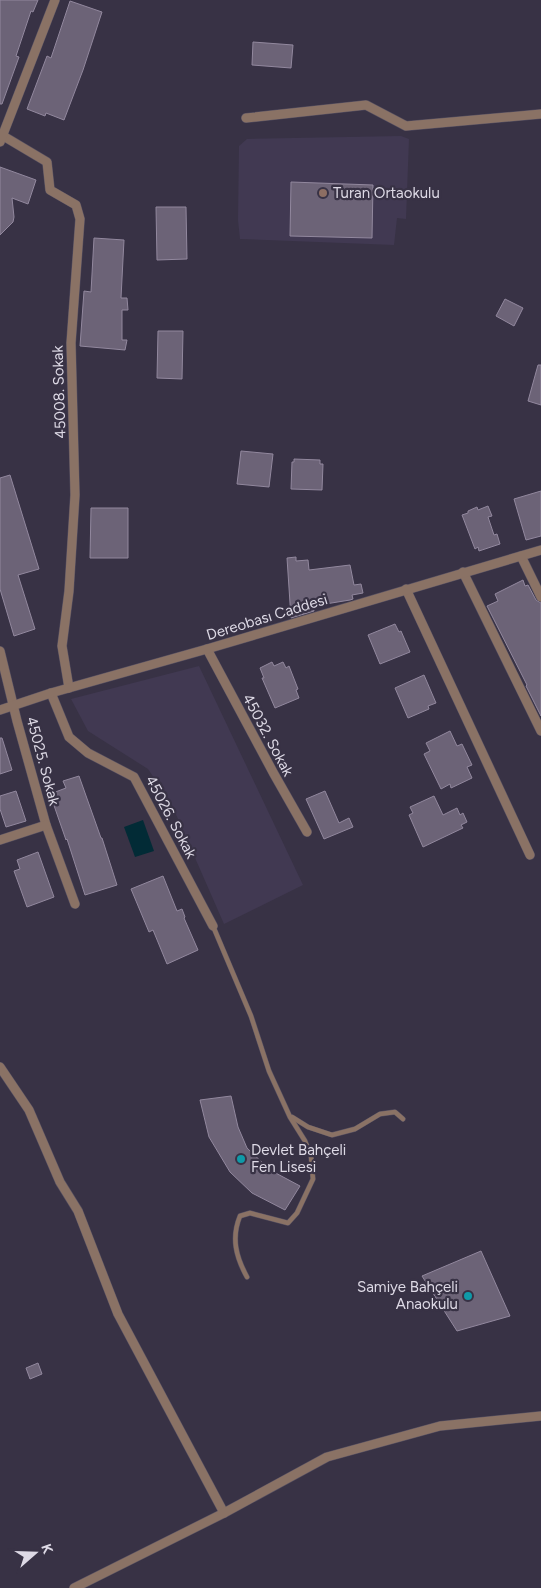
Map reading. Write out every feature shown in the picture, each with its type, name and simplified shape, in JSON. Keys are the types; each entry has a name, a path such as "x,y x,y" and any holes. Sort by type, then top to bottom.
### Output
{"street":[{"path":"1,137 55,0"},
{"path":"246,118 366,105 406,126 541,114"},
{"name":"45008. Sokak","path":"1,137 47,162 50,190 76,205 80,218 71,343 75,495 69,591 62,646 69,688"},
{"name":"Dereobası Caddesi","path":"0,710 51,693 541,550"},
{"path":"521,556 541,597"},
{"path":"463,572 541,731"},
{"path":"406,589 530,855"},
{"name":"45032. Sokak","path":"207,649 307,832"},
{"name":"45025. Sokak","path":"0,651 46,825 75,904"},
{"name":"45026. Sokak","path":"51,693 69,737 88,753 134,777 214,926"},
{"name":"45025. Sokak","path":"0,840 46,825"},
{"path":"0,1067 29,1110 60,1182 78,1211 118,1314 224,1513"},
{"path":"74,1588 224,1513 327,1457 440,1426 541,1416"}],"lane":[{"path":"214,926 251,1016 269,1071 290,1117 305,1141 311,1156 313,1179 297,1213 288,1223 250,1213 240,1216 234,1239 239,1262 247,1277"},
{"path":"290,1117 308,1127 332,1135 355,1129 380,1114 395,1112 404,1120"}],"shaded area":[{"name":"Turan Ortaokulu","path":"401,136 409,139 406,219 397,218 394,245 240,239 238,220 239,146 247,139"},
{"path":"199,666 303,885 224,924 171,803 148,769 88,731 71,699"}],"water":[{"path":"143,820 154,851 135,857 124,827"}],"building":[{"path":"0,0 38,0 33,12 31,11 16,56 19,57 2,104 0,104"},
{"path":"70,1 102,12 64,120 46,113 45,116 27,109 47,56 51,58"},
{"path":"253,42 293,45 291,68 252,65"},
{"path":"0,167 36,180 28,204 12,198 13,222 0,235"},
{"name":"Turan Ortaokulu","path":"291,182 373,185 372,238 290,236"},
{"path":"156,207 186,207 187,259 157,260"},
{"path":"94,238 124,240 121,298 127,298 128,310 122,310 122,340 127,340 125,350 80,346 84,291 91,292"},
{"path":"505,299 523,308 514,326 496,316"},
{"path":"158,331 183,331 182,379 157,378"},
{"path":"538,365 541,365 541,405 528,401"},
{"path":"241,451 273,454 269,487 237,484"},
{"path":"294,459 320,460 320,464 323,464 322,490 291,489 292,462 294,462"},
{"path":"10,475 39,569 18,575 35,629 14,636 0,589 0,478"},
{"path":"541,491 541,536 526,540 514,499"},
{"path":"488,506 492,516 488,517 494,535 497,534 500,544 479,551 478,547 475,549 462,515 477,507 478,510"},
{"path":"91,508 128,508 128,558 90,558"},
{"path":"296,557 296,561 308,560 309,570 350,565 354,585 361,584 363,593 352,595 353,599 350,600 313,606 314,611 291,618 287,558"},
{"path":"523,580 525,586 528,585 536,600 541,603 541,716 487,606 498,601 495,594"},
{"path":"395,624 399,632 401,631 410,652 380,664 368,635"},
{"path":"272,662 274,666 283,662 286,668 289,666 298,689 296,690 299,698 275,708 262,678 264,678 260,668"},
{"path":"424,675 436,703 428,706 429,709 408,718 395,688"},
{"path":"450,731 457,746 462,744 472,765 467,767 472,778 451,788 450,784 441,789 424,754 430,751 426,743"},
{"path":"0,738 2,738 12,770 0,774"},
{"path":"79,776 117,885 85,895 50,794 66,788 63,781"},
{"path":"16,791 26,821 6,827 0,809 0,796"},
{"path":"325,791 339,823 349,818 353,827 324,839 306,799"},
{"path":"434,796 443,815 457,808 460,815 463,813 467,822 461,825 463,828 423,847 409,815 413,813 410,807"},
{"path":"38,852 54,897 27,907 14,871 20,869 17,860"},
{"path":"163,876 177,911 182,909 198,950 167,964 153,930 149,932 131,889"},
{"name":"Devlet Bahçeli Fen Lisesi","path":"231,1096 238,1127 247,1148 270,1170 300,1186 285,1210 252,1193 230,1172 209,1137 200,1100"},
{"name":"Samiye Bahçeli Anaokulu","path":"481,1251 510,1316 457,1331 422,1276"},
{"path":"38,1363 42,1374 30,1379 26,1368"}],"place":[{"name":"Turan Ortaokulu","path":"323,193"},
{"name":"Devlet Bahçeli Fen Lisesi","path":"241,1159"},
{"name":"Samiye Bahçeli Anaokulu","path":"468,1296"}]}
